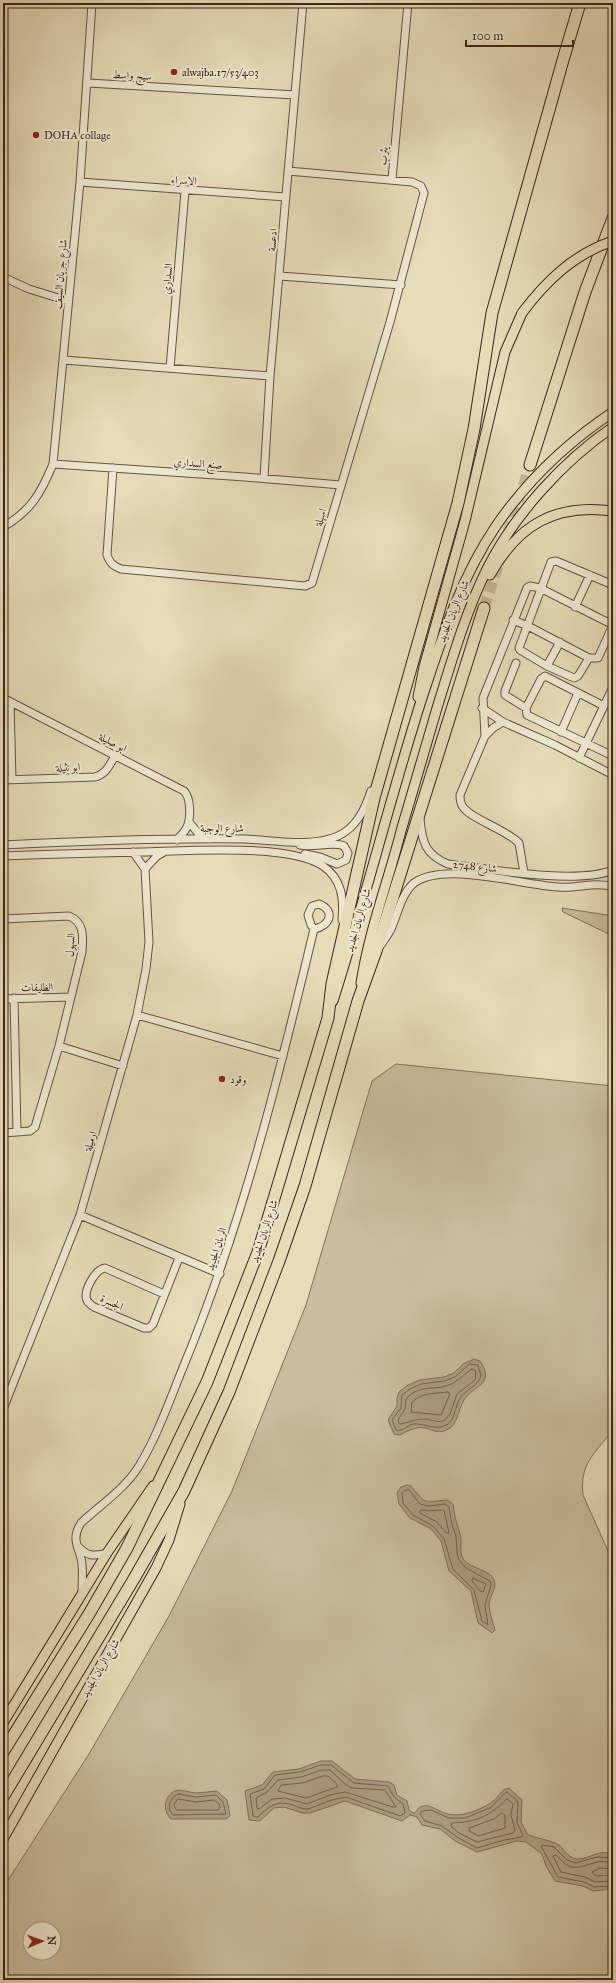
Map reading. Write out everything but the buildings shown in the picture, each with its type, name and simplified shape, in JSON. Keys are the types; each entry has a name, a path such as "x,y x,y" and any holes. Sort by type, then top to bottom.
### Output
{"highway":[{"path":"328,1018 332,984 374,798 458,502 474,429 486,343 504,269 580,3"},
{"path":"530,465 586,292 611,222"},
{"path":"358,1001 376,952 420,815 484,608"},
{"name":"شارع الريان الجديد","path":"3,1797 184,1491 229,1392 280,1261 305,1186 358,1001"},
{"name":"شارع الريان الجديد","path":"3,1752 89,1614 127,1548 166,1471 207,1382 256,1258 328,1018"}],"main road":[{"path":"412,732 424,666 465,521 505,352 522,313 543,286 576,259 613,241"},
{"name":"شارع الريان الجديد","path":"328,1018 412,732 455,602 468,574 497,525 527,487 553,459 594,424 613,412"},
{"name":"شارع الريان الجديد","path":"358,1001 364,963 449,669 486,569 508,533 560,472 596,439 613,427"},
{"path":"470,609 492,570 510,546 527,529 543,518 566,511 584,509 613,511"},
{"name":"شارع الريان الجديد","path":"3,1723 107,1553 147,1494 166,1471"},
{"name":"شارع الريان الجديد","path":"3,1838 156,1568 169,1540 184,1491"}],"street":[{"name":"شارع جريان السيف","path":"3,527 25,512 42,490 53,464 80,182 88,83 92,3"},
{"name":"ادعسة","path":"264,478 270,376 280,276 302,3"},
{"name":"يثرب","path":"401,285 424,193 421,186 412,182 392,180 408,3"},
{"path":"450,3 464,3"},
{"name":"سيج واسط","path":"88,83 295,95"},
{"path":"288,171 392,180"},
{"name":"الاسراء","path":"80,182 185,191 286,197"},
{"name":"السداري","path":"170,368 185,191"},
{"path":"280,276 401,285"},
{"path":"3,277 29,290 68,301"},
{"name":"اسهلة","path":"113,468 107,555 110,562 115,566 121,569 306,586 312,583 401,285"},
{"path":"64,360 270,376"},
{"name":"صنع السداري","path":"53,464 264,478 341,485"},
{"path":"589,658 578,676 574,678 547,666 520,650 520,645 528,626 540,588 551,562 553,561 613,585"},
{"path":"575,607 590,575"},
{"path":"485,736 482,708 484,694 513,620 525,590 530,586 540,588 613,625 598,658 589,658 528,626 513,620"},
{"path":"606,639 613,643"},
{"path":"547,666 560,642"},
{"path":"516,664 505,691 505,695 526,708"},
{"path":"604,706 545,676 540,679 526,708 527,715 613,756"},
{"path":"578,758 613,687"},
{"path":"560,732 578,693"},
{"name":"ابو صليلة","path":"3,698 184,791 189,800 189,822"},
{"path":"10,702 12,779"},
{"path":"482,708 503,722 613,776"},
{"path":"503,722 493,728 485,736 460,795 461,805 467,812 500,829 519,843 524,873"},
{"name":"شارع الوجبة","path":"3,845 210,839 246,839 294,843 334,837 351,827 364,810 379,767 388,749"},
{"name":"ابو نثيلة","path":"3,780 95,777 101,775 107,770 115,756"},
{"name":"شارع 2748","path":"420,815 423,841 431,854 448,864 547,875 588,874 613,870"},
{"path":"177,840 186,829 189,822 198,832 210,839"},
{"path":"288,853 309,854 337,864 344,862 347,857 346,849 342,845 316,846 294,843"},
{"name":"شارع الوجبة","path":"3,856 224,850 288,853 322,865 338,881 344,903 342,943"},
{"path":"133,852 145,869 157,856 164,852"},
{"name":"ارميلة","path":"3,1409 80,1215 137,1016 148,954 145,869"},
{"name":"شارع 2748","path":"376,952 391,930 407,891 413,884 426,876 435,874 460,874 572,888 600,884 613,886"},
{"path":"547,875 553,880 552,884 548,886"},
{"name":"السهول","path":"3,918 69,916 77,919 83,932 82,952 59,1046 35,1127 30,1132 3,1133"},
{"name":"الريان الجديد","path":"75,1544 76,1535 81,1523 121,1488 138,1468 162,1418 202,1322 220,1274 241,1204 283,1056 314,929"},
{"name":"الظليفات","path":"3,999 71,997"},
{"path":"14,998 17,1132"},
{"path":"137,1016 283,1056"},
{"path":"59,1046 123,1066"},
{"path":"80,1215 220,1274"},
{"name":"الجسرة","path":"164,1294 105,1268 99,1268 95,1273 86,1296 88,1302 94,1307 144,1328 149,1328 153,1324 179,1258"},
{"path":"3,1389 11,1388"},
{"path":"75,1544 90,1556 94,1557 107,1553"},
{"path":"75,1544 82,1563 82,1593"}],"shaded area":[{"path":"562,908 613,916 613,936 563,912"},
{"path":"396,1064 613,1086 613,1434 608,1436 596,1450 588,1463 583,1477 583,1495 613,1562 613,1980 3,1980 3,1888 89,1754 169,1616 232,1491 306,1305 372,1081"}],"water":[{"path":"474,1359 480,1361 486,1376 481,1384 464,1400 455,1422 449,1429 440,1432 426,1428 419,1428 412,1429 400,1435 394,1434 388,1420 397,1406 399,1392 408,1385 420,1380 444,1377 454,1373 463,1364"},
{"path":"407,1485 411,1486 426,1501 447,1500 453,1504 461,1537 462,1557 467,1563 489,1574 495,1583 489,1603 495,1630 492,1633 478,1623 471,1591 449,1571 441,1541 431,1529 410,1518 399,1504 397,1493 401,1487"},
{"path":"321,1761 332,1761 355,1779 389,1782 394,1785 397,1795 407,1801 409,1810 413,1813 415,1813 422,1806 426,1806 448,1814 458,1815 468,1813 487,1805 502,1791 509,1788 522,1800 521,1822 528,1835 555,1843 570,1856 577,1859 586,1858 598,1853 613,1854 613,1889 593,1891 583,1886 555,1881 546,1866 542,1854 526,1842 517,1841 477,1852 455,1841 440,1829 422,1825 417,1817 410,1815 402,1821 345,1801 310,1813 302,1813 284,1807 274,1808 260,1821 249,1820 245,1791 262,1785 273,1772 299,1769"},
{"path":"178,1790 196,1793 217,1791 227,1800 230,1816 226,1819 171,1819 165,1806 167,1798 170,1794"}],"tunnel":[{"path":"508,533 530,465"},
{"path":"484,608 499,563"}],"place":[{"name":"alwajba.17/53/403","path":"174,72"},
{"name":"DOHA collage","path":"36,135"},
{"name":"وقود","path":"222,1079"}]}
